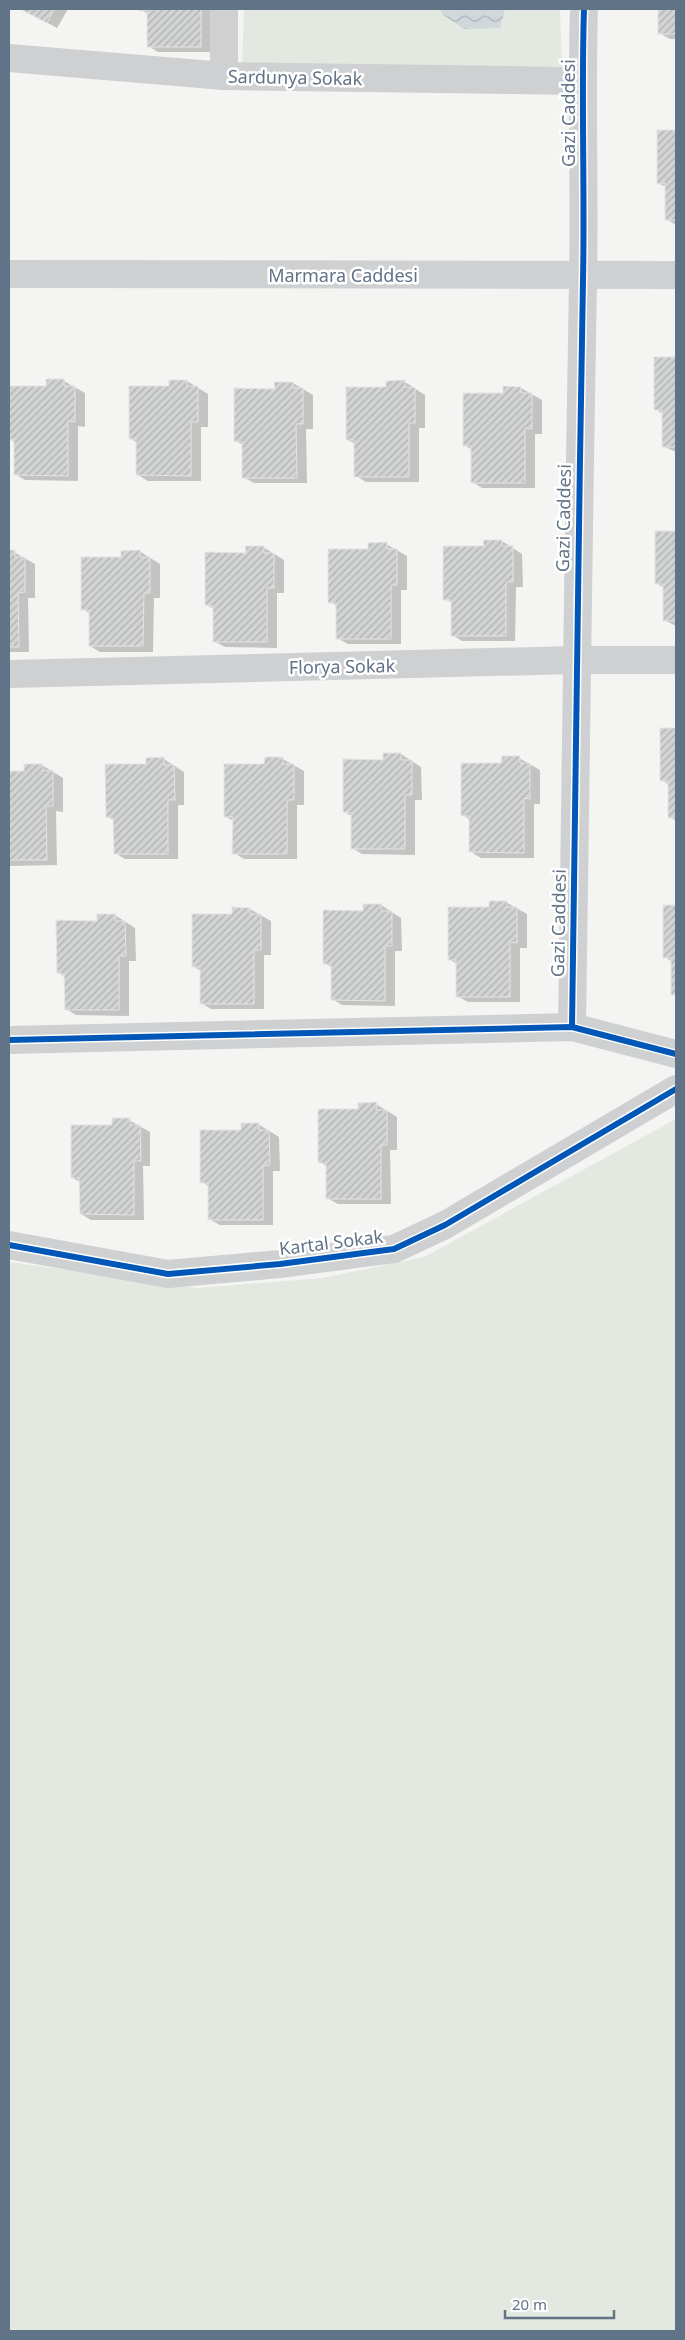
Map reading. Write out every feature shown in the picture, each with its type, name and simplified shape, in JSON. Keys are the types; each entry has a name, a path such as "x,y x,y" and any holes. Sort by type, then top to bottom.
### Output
{"street":[{"path":"224,9 224,76"},
{"name":"Gazi Caddesi","path":"572,1027 575,660 584,276 582,81 584,9"},
{"name":"Sardunya Sokak","path":"9,58 224,76 582,81"},
{"name":"Marmara Caddesi","path":"9,274 676,275"},
{"name":"Florya Sokak","path":"9,674 575,660 676,660"},
{"path":"9,1040 572,1027 676,1054"},
{"name":"Kartal Sokak","path":"9,1245 168,1274 280,1264 394,1249 445,1225 676,1089"}],"shaded area":[{"path":"244,9 560,9 562,66 242,67"},
{"path":"676,1119 676,2331 9,2331 9,1262 198,1288 322,1278 424,1257"}],"water":[{"path":"440,9 505,9 500,28 464,29 442,14"}],"building":[{"path":"20,9 54,9 47,23"},
{"path":"139,9 201,9 201,47 147,47 147,10 139,11"},
{"path":"658,9 676,9 676,34 658,34"},
{"path":"657,130 676,130 676,220 665,220 665,183 657,184"},
{"path":"654,357 676,357 676,447 662,447 662,410 654,410"},
{"path":"46,379 64,379 64,386 75,386 75,422 68,421 68,476 14,475 14,439 9,439 9,386 46,386"},
{"path":"169,380 187,380 187,386 198,386 198,422 191,422 191,476 136,475 136,439 129,439 129,386 169,386"},
{"path":"405,380 405,387 415,388 415,423 409,423 409,477 354,477 354,440 346,440 346,387 386,387 386,381"},
{"path":"274,382 293,382 293,388 303,388 303,424 296,424 297,478 242,478 242,442 234,441 234,388 275,389"},
{"path":"503,386 521,387 521,393 532,393 532,429 525,428 525,483 471,483 471,446 463,446 463,393 503,393"},
{"path":"655,531 676,531 676,621 663,621 663,584 655,584"},
{"path":"483,540 502,540 502,546 513,546 513,582 506,582 506,636 451,636 451,600 443,600 443,546 484,546"},
{"path":"387,542 387,549 397,549 397,585 391,585 391,639 336,639 336,603 328,603 328,549 368,549 368,543"},
{"path":"245,546 264,546 264,553 274,553 274,588 267,588 267,642 213,642 213,606 205,605 205,552 246,553"},
{"path":"9,550 15,550 15,557 25,557 25,592 18,593 19,647 9,647"},
{"path":"140,550 140,557 150,557 150,593 144,593 143,646 89,646 89,610 81,610 81,557 121,557 121,551"},
{"path":"660,728 676,728 676,818 668,818 668,781 660,781"},
{"path":"383,753 401,753 401,760 412,760 412,795 405,795 405,849 351,849 351,813 343,812 343,759 383,760"},
{"path":"502,756 520,756 520,763 530,763 530,799 524,798 524,853 469,852 469,816 461,816 461,763 501,763"},
{"path":"164,757 164,765 174,765 175,800 168,800 168,854 114,854 113,818 106,817 105,764 146,764 146,758"},
{"path":"265,757 283,757 283,764 294,764 294,800 287,800 287,854 232,854 233,817 224,817 224,764 264,764"},
{"path":"24,764 43,764 43,771 53,770 53,806 46,806 47,860 9,860 9,771 24,771"},
{"path":"489,901 507,901 507,907 517,907 517,943 510,942 510,997 456,997 456,960 448,960 448,907 489,907"},
{"path":"363,904 382,904 381,911 392,911 392,946 385,946 385,1001 331,1000 331,964 323,964 323,910 363,911"},
{"path":"663,905 676,905 676,995 671,995 671,958 663,958"},
{"path":"232,907 250,908 250,914 261,914 261,950 254,950 254,1004 200,1004 200,967 192,967 192,914 232,914"},
{"path":"97,914 116,914 115,921 125,921 126,956 119,956 119,1010 65,1010 64,974 57,973 56,920 97,921"},
{"path":"377,1102 376,1110 387,1110 387,1145 381,1145 381,1199 326,1199 326,1163 318,1163 318,1109 358,1109 358,1103"},
{"path":"112,1118 130,1118 130,1125 140,1125 141,1161 134,1161 134,1215 80,1214 79,1178 71,1178 71,1125 112,1125"},
{"path":"241,1123 259,1123 259,1130 269,1130 270,1165 263,1166 263,1220 208,1220 208,1183 200,1183 200,1130 241,1130"}],"cycle path":[{"path":"572,1027 583,246 584,9"},
{"path":"9,1040 572,1027 676,1054"},
{"path":"9,1245 168,1274 280,1264 394,1249 445,1225 676,1089"}]}
